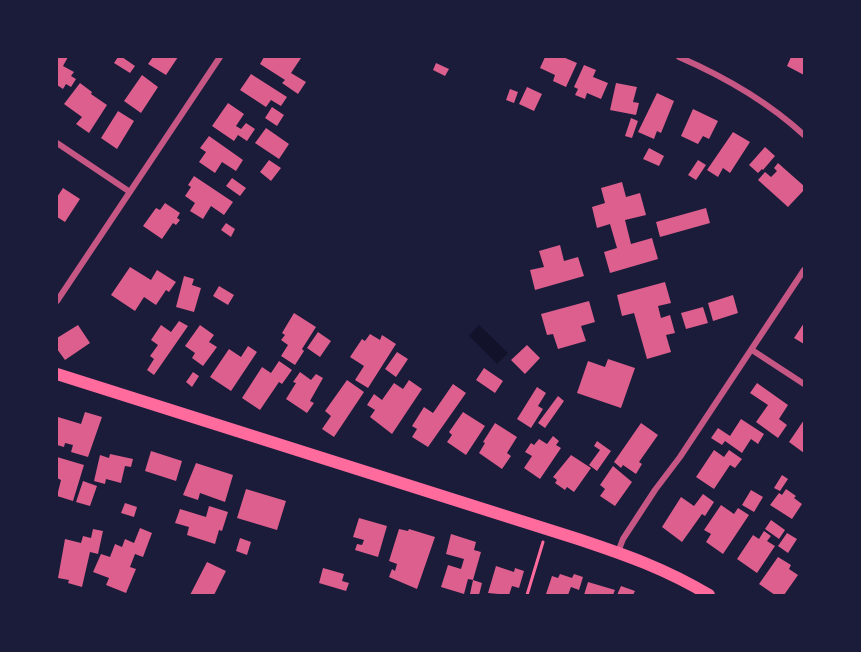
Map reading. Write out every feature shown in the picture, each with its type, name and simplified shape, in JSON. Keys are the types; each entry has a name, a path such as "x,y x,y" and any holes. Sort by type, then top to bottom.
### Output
{"main road":[{"path":"57,374 618,552 675,575 709,595"}],"street":[{"path":"57,301 220,57"},
{"path":"679,57 707,69 763,101 804,135"},
{"path":"57,143 130,192"},
{"path":"618,552 623,539 655,490 680,457 804,270"},
{"path":"752,350 804,384"}],"path":[{"path":"527,595 547,529"}],"shaded area":[{"path":"479,325 508,353 497,364 469,336"}],"building":[{"path":"57,57 68,57 63,66 74,72 71,76 76,79 71,87 66,84 63,89 57,85"},
{"path":"118,57 122,57 135,66 130,73 114,63"},
{"path":"153,57 178,57 166,75 148,64"},
{"path":"264,57 301,58 291,73 306,82 298,94 282,83 285,80 260,64"},
{"path":"545,57 563,57 577,63 566,87 553,81 555,75 540,68"},
{"path":"791,57 804,57 804,75 787,66"},
{"path":"436,63 449,69 445,76 433,70"},
{"path":"584,65 596,70 593,77 608,83 601,99 587,93 585,99 575,95 578,89 574,87"},
{"path":"251,74 287,97 281,106 271,100 266,107 240,90"},
{"path":"142,75 158,87 141,113 124,101"},
{"path":"80,83 107,105 89,133 76,124 82,117 64,104"},
{"path":"616,83 637,87 633,102 639,103 636,115 610,110"},
{"path":"527,87 542,94 534,111 519,104"},
{"path":"510,89 518,92 514,103 506,100"},
{"path":"657,93 674,101 661,133 657,131 654,139 638,132"},
{"path":"228,103 244,114 236,126 241,129 246,123 255,129 247,141 238,135 234,141 212,126"},
{"path":"272,107 284,115 277,126 265,118"},
{"path":"693,109 718,121 709,139 703,136 698,144 681,136"},
{"path":"118,111 134,121 117,149 101,138"},
{"path":"631,118 638,121 632,138 625,136"},
{"path":"266,128 289,144 279,159 255,143"},
{"path":"733,132 750,142 730,173 723,168 718,177 707,170"},
{"path":"209,136 243,160 236,171 222,162 215,173 199,162 206,152 200,148"},
{"path":"765,147 775,156 758,173 749,165"},
{"path":"649,148 664,156 659,166 643,159"},
{"path":"269,160 281,168 271,181 260,172"},
{"path":"698,160 706,165 696,180 688,175"},
{"path":"778,163 804,186 804,190 788,207 758,180 765,172 771,177 777,171 774,168"},
{"path":"194,176 233,202 224,215 211,206 203,219 190,211 195,203 185,196"},
{"path":"232,178 246,188 240,196 226,186"},
{"path":"622,182 626,197 640,193 646,215 625,220 631,244 652,238 658,259 610,273 604,252 617,248 610,224 597,228 592,207 605,203 601,188"},
{"path":"63,188 80,199 65,222 57,217 57,197"},
{"path":"165,203 180,213 177,218 180,220 176,225 173,223 162,239 143,226 156,208 160,210"},
{"path":"706,208 710,223 660,237 656,222"},
{"path":"226,223 235,229 231,237 221,230"},
{"path":"560,245 564,261 578,257 584,276 535,290 530,270 544,267 539,251"},
{"path":"130,267 151,280 157,270 176,282 169,292 166,290 156,305 144,297 135,311 111,295"},
{"path":"184,276 194,279 192,285 201,288 194,312 176,307"},
{"path":"665,282 671,303 658,306 661,318 670,315 675,333 666,335 671,352 647,359 634,313 622,316 617,295"},
{"path":"219,286 234,295 228,305 213,296"},
{"path":"733,295 738,313 713,321 708,303"},
{"path":"589,301 595,322 581,326 586,341 558,349 553,334 547,335 541,314"},
{"path":"703,307 708,323 686,329 681,313"},
{"path":"294,313 316,327 295,365 281,356 288,345 281,340 285,335 282,333"},
{"path":"179,321 188,326 154,375 147,370 154,359 150,356 158,345 151,340 161,325 171,332"},
{"path":"804,323 804,344 794,338"},
{"path":"78,325 90,343 65,360 57,349 57,338"},
{"path":"200,325 214,335 209,342 217,347 203,366 192,358 195,353 185,346"},
{"path":"318,332 331,341 320,357 307,348"},
{"path":"370,334 380,340 382,335 396,344 368,388 355,380 364,366 350,357 362,339 365,341"},
{"path":"527,345 540,358 525,374 511,360"},
{"path":"248,346 257,352 231,391 210,377 229,349 241,357"},
{"path":"397,352 408,359 396,377 385,369"},
{"path":"608,359 635,368 621,408 577,393 588,361 605,367"},
{"path":"279,361 292,370 282,384 279,382 260,410 242,398 262,367 271,373"},
{"path":"484,368 503,381 495,393 476,380"},
{"path":"193,372 199,376 192,387 186,382"},
{"path":"300,372 311,380 316,374 323,378 310,401 314,403 307,413 286,399"},
{"path":"347,380 364,392 334,437 322,429 331,416 325,411"},
{"path":"409,380 422,389 392,434 370,417 375,410 367,405 374,394 382,400 394,383 403,389"},
{"path":"757,383 788,405 779,419 787,425 778,438 756,422 768,405 750,393"},
{"path":"453,384 466,393 428,447 412,437 417,429 412,426 424,407 433,413"},
{"path":"537,387 546,393 538,406 543,409 531,428 517,419"},
{"path":"558,396 564,401 545,428 538,423"},
{"path":"85,412 102,417 88,457 71,452 73,445 65,443 64,447 57,445 58,417 81,424"},
{"path":"463,412 485,426 466,455 447,442 452,435 449,432"},
{"path":"741,419 764,434 758,444 751,439 742,453 725,441 722,445 711,438 718,428 730,436"},
{"path":"804,420 804,453 789,442"},
{"path":"495,423 517,437 507,453 511,456 502,469 479,453"},
{"path":"641,423 658,435 639,462 642,464 636,474 623,465 621,468 614,462"},
{"path":"553,436 559,441 556,445 561,448 540,479 524,468 532,456 525,452 531,443 534,445 539,439 547,444"},
{"path":"597,441 611,451 597,471 589,465 600,450 594,446"},
{"path":"714,450 724,457 729,450 742,459 735,468 730,465 714,489 696,477"},
{"path":"151,451 182,461 176,481 145,471"},
{"path":"110,454 133,459 131,467 125,466 121,483 106,479 105,484 94,481 100,455 109,458"},
{"path":"571,455 591,468 574,492 567,487 565,490 555,483 557,480 553,477"},
{"path":"57,457 84,465 73,501 57,496 61,480 57,478"},
{"path":"196,463 233,475 225,502 200,493 198,500 183,495"},
{"path":"613,466 632,482 615,506 600,496 605,489 600,485"},
{"path":"782,475 788,479 780,491 774,488"},
{"path":"83,481 97,486 90,506 76,502"},
{"path":"246,489 286,501 277,530 237,518"},
{"path":"786,489 802,504 792,519 770,505 779,493 782,495"},
{"path":"751,490 763,497 754,512 742,505"},
{"path":"703,494 714,502 705,516 702,514 682,542 662,527 681,497 694,506"},
{"path":"125,503 137,507 134,517 121,513"},
{"path":"721,505 734,514 738,508 749,515 723,554 706,542 711,534 704,530"},
{"path":"209,506 228,512 215,544 187,535 189,527 175,523 180,509 206,517"},
{"path":"359,518 387,526 378,557 355,550 357,544 362,545 364,540 353,537"},
{"path":"771,520 785,530 779,539 765,529"},
{"path":"140,528 152,533 143,557 135,554 130,567 136,569 126,593 106,585 109,578 93,572 101,554 110,557 115,544 122,547 125,539 134,543"},
{"path":"93,529 103,531 98,554 90,552 82,587 68,583 69,580 58,578 65,539 81,543 83,536 91,538"},
{"path":"399,529 408,531 409,529 435,537 417,589 389,577 392,569 395,571 397,564 389,561"},
{"path":"764,531 771,536 767,541 775,546 757,573 737,559 753,535 759,539"},
{"path":"787,533 797,539 788,553 778,546"},
{"path":"451,534 476,542 474,550 481,552 473,580 468,579 464,594 441,587 448,565 461,569 464,559 446,554"},
{"path":"240,538 251,542 247,555 236,551"},
{"path":"778,557 791,565 789,569 798,575 784,595 775,595 759,584"},
{"path":"207,562 226,571 214,595 190,595"},
{"path":"496,566 514,572 515,568 524,571 519,588 512,586 509,595 488,593"},
{"path":"323,568 344,574 342,581 349,583 346,591 319,583"},
{"path":"560,574 572,578 574,574 583,577 579,590 571,587 568,595 546,594 552,576 558,578"},
{"path":"473,580 482,583 479,595 470,594"},
{"path":"588,582 615,590 613,595 584,595"},
{"path":"621,586 635,591 633,595 617,595"}]}
